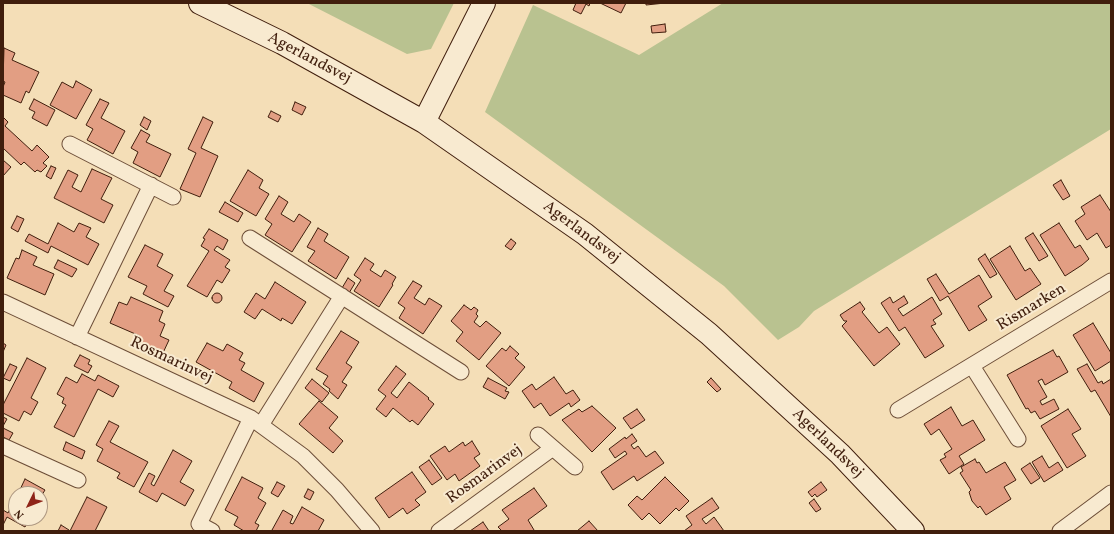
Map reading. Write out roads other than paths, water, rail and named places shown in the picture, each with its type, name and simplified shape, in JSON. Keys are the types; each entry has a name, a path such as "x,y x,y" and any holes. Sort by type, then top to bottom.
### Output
{"street":[{"name":"Agerlandsvej","path":"200,3 282,43 424,122 585,234 709,334 840,454 913,531"},
{"path":"424,122 484,3"},
{"path":"70,144 173,197"},
{"path":"77,337 151,185"},
{"path":"250,238 461,372"},
{"name":"Rismarken","path":"898,410 1111,281"},
{"path":"212,531 199,524 256,422 342,296"},
{"name":"Rosmarinvej","path":"3,302 256,422 303,456 337,490 372,531"},
{"path":"972,366 1018,439"},
{"name":"Rosmarinvej","path":"538,435 575,467"},
{"path":"3,446 78,480"},
{"name":"Rosmarinvej","path":"439,531 553,448"},
{"path":"1060,531 1111,493"}]}
